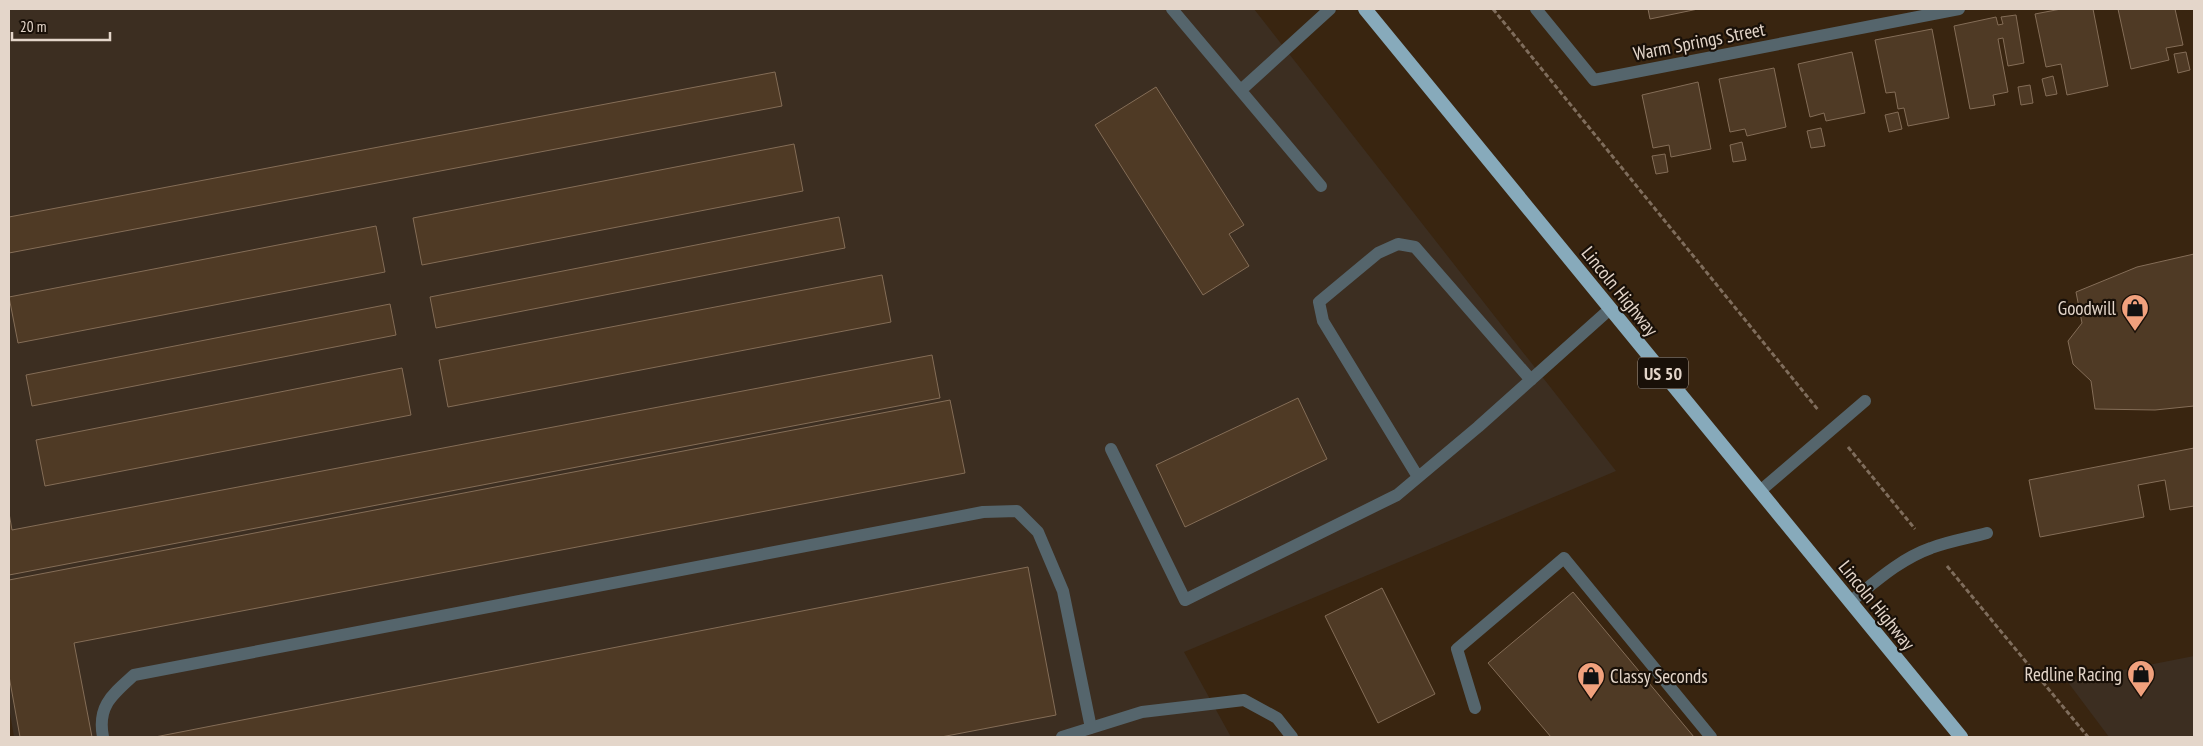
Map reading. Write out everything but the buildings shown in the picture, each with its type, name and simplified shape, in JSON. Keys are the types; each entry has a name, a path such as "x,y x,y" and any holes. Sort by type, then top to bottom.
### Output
{"highway":[{"name":"Lincoln Highway","path":"1365,9 1961,737"}],"lane":[{"path":"1172,9 1321,186"},
{"path":"1240,90 1330,9"},
{"name":"Warm Springs Street","path":"1536,9 1594,80 1959,9"},
{"path":"1418,477 1323,321 1319,302 1378,253 1398,244 1415,247 1531,380"},
{"path":"1111,449 1185,600 1397,495 1531,380 1610,308"},
{"path":"1760,491 1865,401"},
{"path":"104,737 101,723 108,699 134,675 983,512 1017,511 1038,532 1062,591 1091,728"},
{"path":"1850,602 1891,568 1931,548 1988,533"},
{"path":"1475,708 1457,649 1564,558 1711,737"},
{"path":"1062,737 1142,712 1244,700 1277,718 1292,737"}],"path":[{"path":"1493,9 1931,548 2088,737"}],"shaded area":[{"path":"9,9 1254,9 1616,471 1184,652 1231,737 14,737 9,707"},
{"path":"2194,656 2194,737 2109,737 2067,681"}],"place":[{"name":"Goodwill","path":"2135,332"},
{"name":"Redline Racing","path":"2141,698"},
{"name":"Classy Seconds","path":"1591,700"}]}
